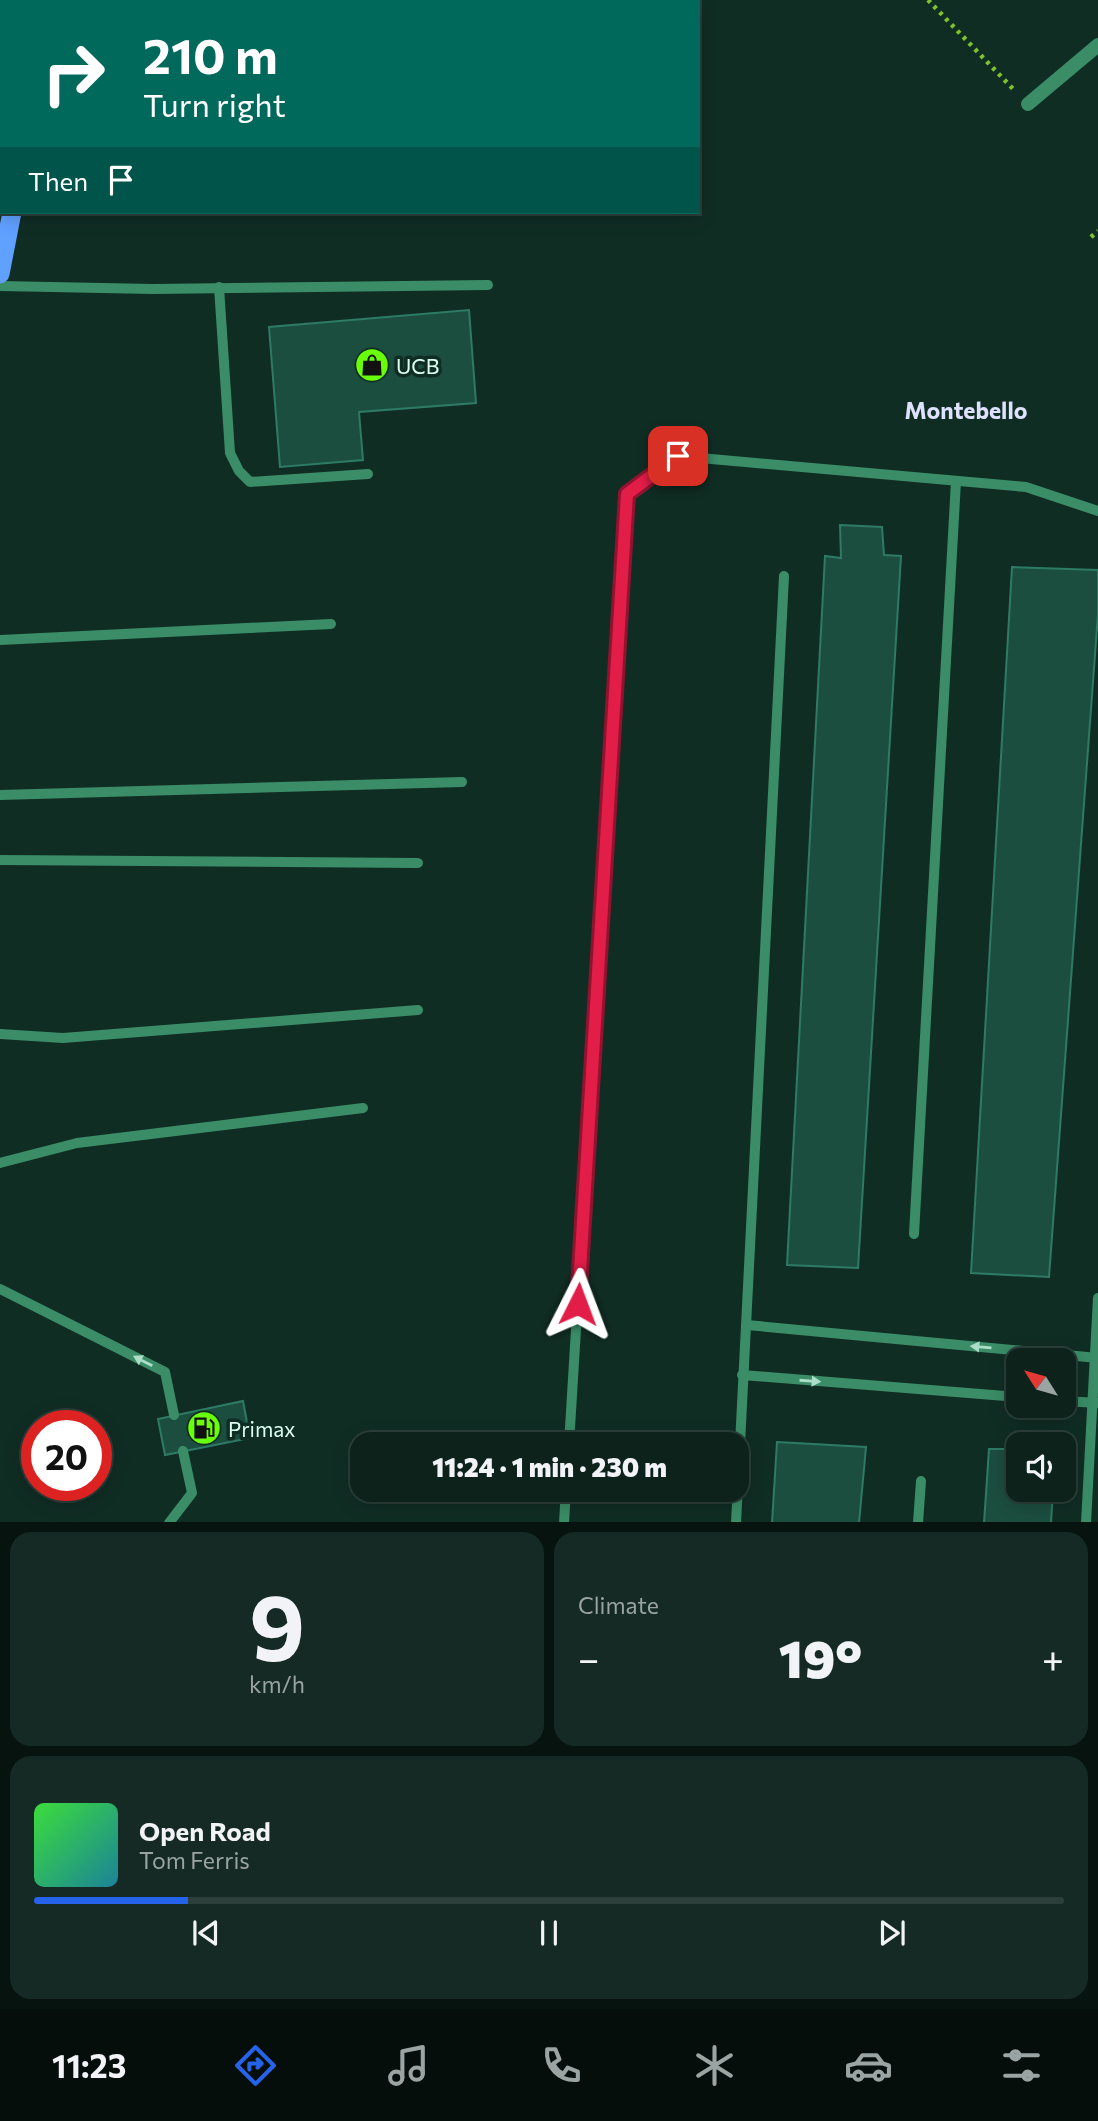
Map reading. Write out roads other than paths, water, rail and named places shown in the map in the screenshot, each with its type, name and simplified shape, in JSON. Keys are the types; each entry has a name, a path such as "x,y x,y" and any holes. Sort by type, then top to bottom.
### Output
{"highway":[{"path":"0,274 12,214"}],"street":[{"path":"1028,104 1098,45"}],"lane":[{"path":"0,286 153,289 488,285"},
{"path":"219,287 230,453 239,471 250,482 368,474"},
{"path":"570,1432 627,494 678,456 1026,487 1098,511"},
{"path":"914,1234 956,481"},
{"path":"736,1522 784,576"},
{"path":"0,640 331,624"},
{"path":"0,795 462,782"},
{"path":"0,860 418,863"},
{"path":"0,1034 63,1038 418,1010"},
{"path":"0,1163 77,1143 362,1108"},
{"path":"0,1289 165,1372 174,1415"},
{"path":"1086,1522 1095,1403 1098,1297"},
{"path":"747,1325 1096,1358"},
{"path":"742,1376 1006,1396"},
{"path":"1076,1402 1095,1403"},
{"path":"169,1522 192,1493 183,1451"},
{"path":"918,1522 921,1481"},
{"path":"564,1522 565,1502"}],"place":[{"name":"UCB","path":"372,365"},
{"name":"Primax","path":"204,1428"}],"district":[{"name":"Montebello","path":"966,410"}]}
